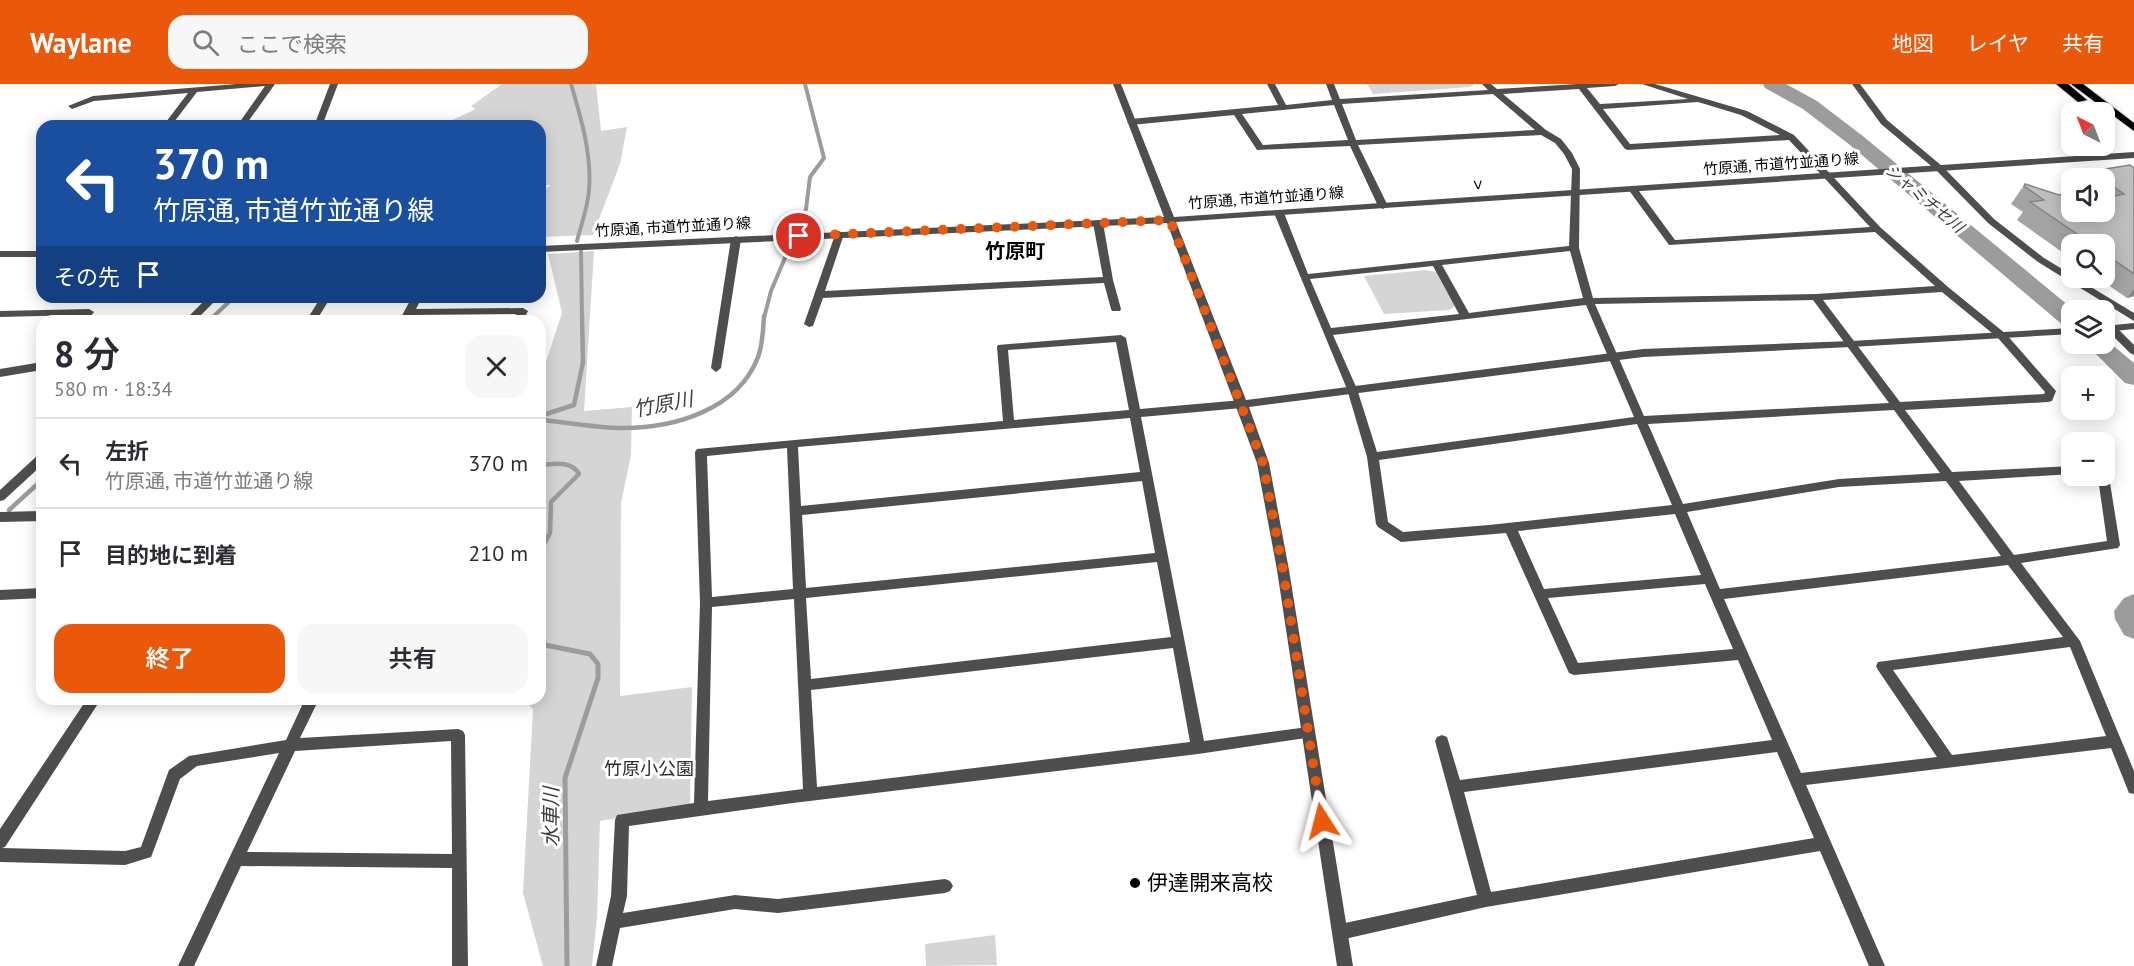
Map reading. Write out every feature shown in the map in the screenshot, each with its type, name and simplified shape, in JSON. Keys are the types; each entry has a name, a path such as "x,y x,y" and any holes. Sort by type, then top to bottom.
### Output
{"main road":[{"path":"2061,84 2085,102"},
{"path":"2076,84 2134,128"},
{"path":"2115,125 2134,140"}],"street":[{"path":"72,106 93,99 264,84"},
{"path":"245,120 271,84"},
{"path":"320,120 334,84"},
{"path":"1118,84 1263,463 1283,570 1345,966"},
{"path":"1271,84 1283,107"},
{"path":"1330,84 1339,102 1353,143 1383,206"},
{"path":"1486,84 1543,132 1558,141 1568,153 1576,170 1574,248 1589,301 1877,966"},
{"path":"1131,122 1339,102 1616,84"},
{"path":"1373,457 1640,420 2048,398 2051,390 2002,336 1944,289 1877,229 1791,137 1744,113 1646,84"},
{"path":"1856,84 1884,122 1939,168 1991,221 2033,254 2134,318"},
{"path":"1582,87 1628,147 1791,137"},
{"path":"172,120 195,90"},
{"path":"1597,107 1704,101"},
{"path":"1237,112 1260,148 1543,132"},
{"name":"竹原通, 市道竹並通り線","path":"1575,193 2134,155"},
{"path":"1633,189 1672,243 1877,229"},
{"name":"ｖ","path":"1383,206 1575,193"},
{"name":"竹原通, 市道竹並通り線","path":"546,249 1170,220 1383,206"},
{"path":"1279,213 1352,389 1373,457 1382,524 1401,537 1510,528 1680,509 1839,483 2061,471"},
{"path":"1098,223 1108,280 1116,309"},
{"path":"809,324 839,234"},
{"path":"716,368 736,239"},
{"path":"1304,277 1574,248"},
{"path":"0,254 36,254"},
{"path":"1436,262 1466,317"},
{"path":"819,295 1108,280"},
{"path":"1327,332 1589,301 1816,297 1944,289"},
{"path":"1816,297 2011,560 2074,641 2134,788"},
{"path":"195,315 208,303"},
{"path":"439,315 523,310 521,315"},
{"path":"0,315 89,312 87,315"},
{"path":"2115,328 2134,326"},
{"path":"701,808 706,603 701,452 1242,404 1643,353 2061,332"},
{"path":"2115,335 2134,351"},
{"path":"1009,425 1002,347 1121,338 1198,748"},
{"path":"0,373 36,367"},
{"path":"792,445 810,794"},
{"path":"1,496 36,464"},
{"path":"797,511 1146,476"},
{"path":"1716,595 2011,560 2114,545 2104,486"},
{"path":"0,517 36,516"},
{"path":"1510,528 1574,669 1742,654"},
{"path":"706,603 1163,557"},
{"path":"1540,594 1708,579"},
{"path":"0,595 36,593"},
{"path":"1948,761 1883,666 2074,641"},
{"path":"804,685 1177,642"},
{"path":"0,842 90,705"},
{"path":"186,966 309,705"},
{"path":"604,966 618,896 622,820 810,794 1308,733"},
{"path":"0,855 125,858 146,852 174,775 194,760 291,745 458,735 460,966"},
{"path":"1442,741 1486,900"},
{"path":"1798,780 2115,741"},
{"path":"1455,787 1781,745"},
{"path":"1340,932 1486,900 1823,844"},
{"path":"236,859 459,861"},
{"path":"612,922 735,902 778,906 945,886"}],"green space":[{"path":"502,84 596,84 601,131 627,127 620,164 593,235 546,237 546,189 551,185 546,185 546,120 453,120 476,109 471,106"},
{"path":"1367,84 1473,84 1473,85 1373,94"},
{"name":"竹原小公園","path":"594,251 584,411 632,407 631,455 621,503 620,696 692,687 690,805 600,821 597,917 592,966 543,966 523,893 533,709 529,705 546,705 546,362 562,313 548,254"},
{"path":"1426,270 1436,272 1455,306 1449,310 1384,314 1364,276"},
{"path":"995,935 997,965 926,966 925,944"}],"building":[{"path":"2130,165 2134,168 2134,274 2115,261 2115,234 2077,234 2030,202 2044,200 2024,186 2025,184 2061,195 2061,222 2115,222 2115,196 2124,194 2115,188 2115,168 2112,168"}],"waterway":[{"path":"571,84 585,136 589,163 589,190 577,241"},
{"name":"竹原川","path":"799,226 806,209 810,177 824,158 805,84"},
{"name":"シャミチセ川","path":"1772,84 1810,105 1857,141 2061,312"},
{"name":"竹原川","path":"764,318 771,291 790,246"},
{"path":"581,251 582,318"},
{"path":"215,315 228,303"},
{"path":"546,414 574,405 583,362 582,316"},
{"name":"竹原川","path":"546,421 602,427 643,427 683,420 702,412 720,403 749,375 760,352 764,316"},
{"name":"シャミチセ川","path":"2109,354 2134,377"},
{"name":"水車川","path":"546,465 567,465 579,474 551,502 550,533 546,541"},
{"path":"9,510 36,485"},
{"path":"2134,606 2128,611 2129,619 2134,627"},
{"name":"水車川","path":"546,645 590,654 598,664 598,678 565,778 567,966"}],"place":[{"name":"伊達開来高校","path":"1135,883"}],"district":[{"name":"竹原町","path":"1015,251"}],"route":[{"path":"799,236 1170,220 1263,463 1283,570 1322,821"}]}
